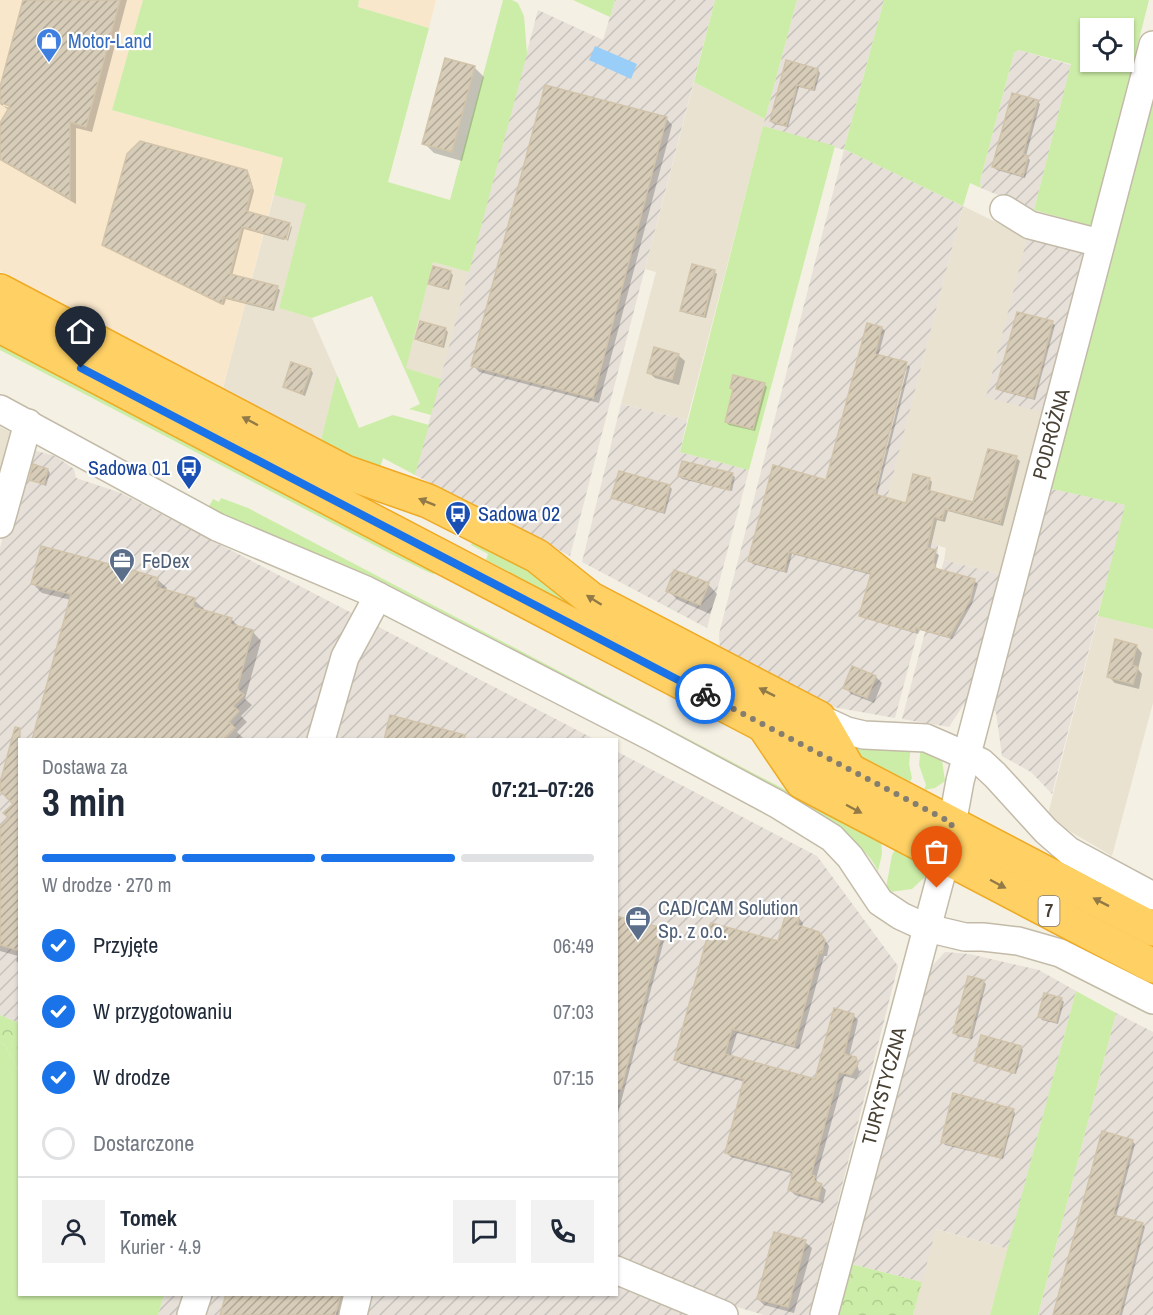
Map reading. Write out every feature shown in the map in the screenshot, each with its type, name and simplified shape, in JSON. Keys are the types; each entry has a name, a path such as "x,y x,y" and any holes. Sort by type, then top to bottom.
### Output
{"highway":[{"path":"0,291 345,472 428,501 537,556 591,599 819,718 849,770"},
{"name":"7","path":"0,326 1153,929"},
{"name":"7","path":"763,724 802,782 1153,966"}],"street":[{"name":"PODRÓŻNA","path":"946,857 968,755 1153,45"},
{"path":"1004,209 1030,225 1100,243"},
{"path":"0,409 217,527 378,596 652,737 816,826 832,838 850,857 880,902 901,916 927,928 965,937 1018,941 1060,953 1153,1000"},
{"path":"0,524 28,423"},
{"path":"322,738 345,657 378,596"},
{"path":"819,718 847,731 864,735 926,738 968,755 995,774 1046,831 1069,851 1153,896"},
{"name":"TURYSTYCZNA","path":"824,1315 946,857"},
{"path":"618,1271 724,1315"},
{"path":"191,1315 197,1296"},
{"path":"353,1315 358,1296"}],"shaded area":[{"path":"0,0 143,0 112,110 283,158 223,388 0,271"},
{"path":"359,0 436,0 429,28 358,7"},
{"path":"615,0 715,0 570,556 415,475 538,10 603,40"},
{"path":"797,0 884,0 844,149 963,206 887,498 887,531 938,545 938,556 895,718 833,707 720,651 719,634 844,150 763,126"},
{"path":"1019,50 1071,65 1034,210 981,188 980,181 1014,53"},
{"path":"694,82 765,119 687,420 621,404 656,272 645,269"},
{"path":"274,195 307,203 279,308 312,318 337,375 321,440 262,411 223,388"},
{"path":"963,206 1014,231 1028,235 1045,413 1002,575 944,560 946,548 879,528"},
{"path":"1028,235 1086,250 1045,413 986,397"},
{"path":"433,262 469,272 441,379 405,368"},
{"path":"621,404 687,420 680,452 749,470 707,628 582,562"},
{"path":"0,427 18,436 0,501"},
{"path":"26,448 55,456 74,469 76,478 121,493 592,738 18,738 18,1023 0,1015 0,548"},
{"path":"1048,488 1126,505 1052,794 1031,772 1002,756 996,712 990,708"},
{"path":"944,560 1002,575 969,705 964,704 949,727 902,719"},
{"path":"1098,616 1153,629 1153,703 1112,856 1047,818"},
{"path":"618,752 817,856 898,966 809,1315 764,1315 737,1307 618,1259"},
{"path":"945,952 969,954 1039,970 1076,991 1008,1249 936,1229 922,1282 851,1264 930,968"},
{"path":"1116,1013 1153,1032 1153,1315 1038,1315"},
{"path":"935,1229 1008,1249 990,1315 913,1315"},
{"path":"618,1285 691,1315 158,1315 164,1296 618,1296"}],"green space":[{"path":"143,0 359,0 358,7 429,28 388,182 450,200 503,0 518,3 524,16 527,54 469,272 433,262 406,368 441,379 431,415 409,409 420,404 372,296 312,318 279,308 306,204 274,195 283,158 112,110"},
{"path":"573,0 615,0 610,17"},
{"path":"715,0 797,0 765,119 694,82"},
{"path":"884,0 1149,0 1134,59 1134,18 1080,18 1080,72 1131,72 1092,226 1034,210 1071,64 1019,50 1014,53 980,181 981,188 970,183 963,206 844,149"},
{"path":"1153,87 1153,629 1098,616 1125,505 1048,488"},
{"path":"763,126 835,146 749,470 680,452"},
{"path":"0,337 546,629 435,573 428,572 395,556 0,350"},
{"path":"337,375 359,428 393,415 429,425 415,475 383,458 379,471 321,440"},
{"path":"221,498 248,508 881,840 882,854 878,871 867,854 841,832 338,565 208,508 213,499 219,502"},
{"path":"475,535 578,598 911,745 909,764 912,778 909,784 486,560 488,554 471,545"},
{"path":"921,745 942,760 945,781 935,788 924,790 926,785 919,765"},
{"path":"896,848 921,861 927,875 912,889 890,892 886,888 892,855"},
{"path":"1076,991 1116,1013 1038,1315 990,1315"},
{"path":"0,1015 18,1023 18,1070 5,1045 0,1042"},
{"path":"0,1042 5,1045 18,1070 18,1296 164,1296 158,1315 0,1315"},
{"path":"851,1264 922,1282 913,1315 838,1315"}],"water":[{"path":"595,46 637,64 631,79 589,60"}],"building":[{"path":"23,0 120,0 86,127 70,122 70,199 0,159 0,123 10,106 0,103 0,87"},
{"path":"445,58 475,66 452,152 422,144"},
{"path":"786,60 818,69 813,90 797,85 786,126 770,121"},
{"path":"545,85 667,117 593,398 471,366"},
{"path":"1012,93 1038,100 1023,154 1028,156 1023,176 992,167"},
{"path":"140,141 247,170 252,187 246,211 290,223 286,239 242,227 230,274 278,286 272,309 223,297 222,304 102,245 127,154"},
{"path":"692,264 715,270 704,316 680,311"},
{"path":"433,266 451,271 447,288 428,284"},
{"path":"1017,312 1053,321 1033,398 996,389"},
{"path":"420,321 446,328 442,346 415,339"},
{"path":"867,323 882,327 875,354 907,362 874,494 906,503 913,474 930,478 927,490 973,502 988,449 1017,456 1000,523 945,509 942,519 934,517 927,548 936,550 934,568 975,579 970,600 949,637 916,628 915,632 859,616 871,573 789,552 784,571 748,561 773,465 826,480"},
{"path":"654,347 679,354 672,379 647,373"},
{"path":"291,362 311,369 302,394 283,387"},
{"path":"733,375 765,383 753,429 725,422 733,389 730,388"},
{"path":"682,461 733,473 729,490 678,476"},
{"path":"33,464 48,469 44,484 29,480"},
{"path":"619,471 670,485 663,512 611,498"},
{"path":"41,546 109,564 123,563 132,570 158,578 156,587 195,598 193,607 232,618 230,624 253,630 237,689 244,695 233,706 239,711 229,722 235,728 225,738 33,738 71,594 31,584"},
{"path":"674,570 709,583 700,605 666,591"},
{"path":"1115,639 1137,645 1132,665 1138,667 1133,684 1107,677"},
{"path":"852,666 876,676 867,698 843,688"},
{"path":"390,715 465,735 464,738 384,738"},
{"path":"15,727 20,728 20,738 18,738 18,950 0,945 0,827 9,818 3,813 13,804 0,791 0,783"},
{"path":"786,913 799,917 797,925 819,932 825,940 822,953 819,952 794,1046 732,1029 725,1054 815,1079 834,1008 854,1014 844,1054 856,1057 858,1064 851,1075 839,1072 811,1175 815,1176 814,1181 822,1184 818,1199 788,1190 793,1171 725,1153 744,1079 674,1060 711,923 778,941"},
{"path":"618,917 663,928 621,1089 618,1089"},
{"path":"968,976 984,980 969,1038 953,1033"},
{"path":"1044,993 1062,998 1056,1022 1038,1017"},
{"path":"981,1035 1021,1046 1014,1073 974,1061"},
{"path":"953,1093 1014,1109 1001,1158 941,1142"},
{"path":"1102,1131 1133,1140 1113,1215 1143,1223 1119,1315 1053,1315"},
{"path":"774,1232 806,1240 788,1307 757,1299"},
{"path":"225,1296 340,1296 335,1315 220,1315"}],"way so far":[{"path":"705,694 952,823 937,888"}],"place":[{"name":"Motor-Land","path":"49,64"},
{"name":"Sadowa 01","path":"189,491"},
{"name":"Sadowa 02","path":"458,537"},
{"name":"FeDex","path":"122,584"},
{"name":"CAD/CAM Solution Sp. z o.o.","path":"638,942"}],"route":[{"path":"81,368 705,694"}]}
